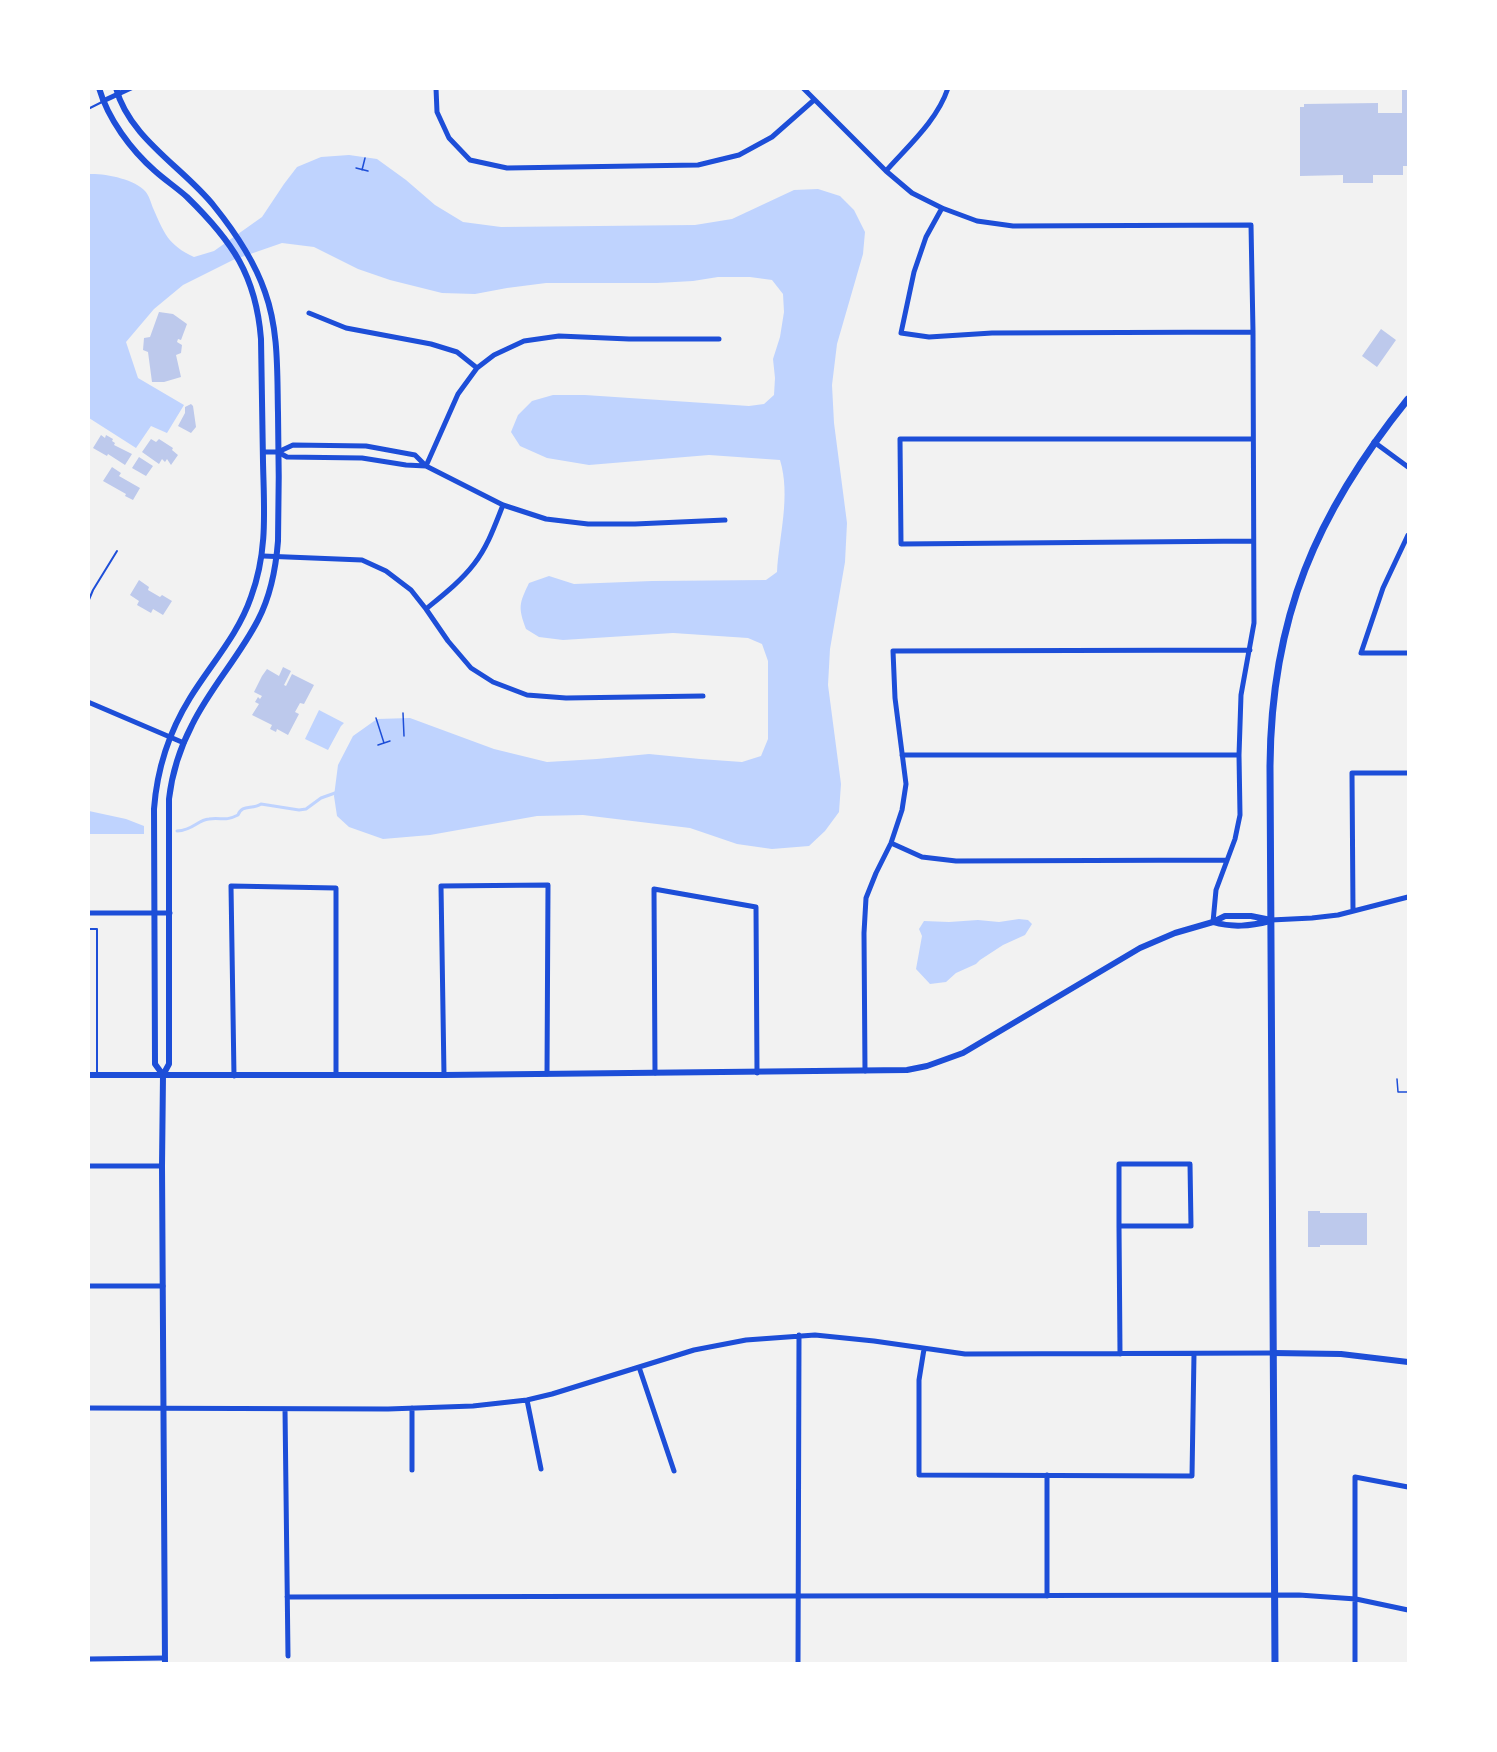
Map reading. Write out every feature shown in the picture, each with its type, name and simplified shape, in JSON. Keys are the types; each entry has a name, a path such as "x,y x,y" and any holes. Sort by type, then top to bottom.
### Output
{"main road":[{"path":"1275,1664 1270,728 1274,688 1280,652 1296,593 1321,531 1374,442 1408,399"}],"street":[{"path":"99,88 103,101 126,139 153,170 186,196 222,234 243,264 252,287 260,325 263,556 252,597 240,623 181,713 170,737 161,762 156,791 154,809 156,1064 163,1076"},
{"path":"103,101 117,92 132,88"},
{"path":"436,88 437,112 449,138 470,160 507,168 698,165 740,155 772,137 814,100"},
{"path":"803,88 886,171 912,193 942,208 977,221 1013,226 1251,225 1254,623 1241,695 1240,815 1235,839 1216,890 1213,922"},
{"path":"886,171 941,105 948,88"},
{"path":"88,1659 165,1661 162,1166 163,1076 169,1064 169,799 175,766 197,715 248,638 259,617 271,584 277,557 279,523 277,355 274,328 264,290 250,259 213,204 152,146 135,124 117,92"},
{"path":"942,208 926,237 914,272 901,333 929,337 992,333 1253,332"},
{"path":"309,313 346,328 431,344 457,352 477,368"},
{"path":"426,466 458,394 477,368 494,355 524,341 559,336 719,339"},
{"path":"1253,439 900,439 901,544 1253,542"},
{"path":"1374,442 1408,466"},
{"path":"263,452 279,452 294,444 366,446 415,455 426,466 503,504 546,519 588,524 725,520"},
{"path":"279,452 287,458 362,458 426,466"},
{"path":"426,609 450,589 474,564 491,535 503,504"},
{"path":"1408,535 1383,588 1361,653 1408,653"},
{"path":"263,556 362,560 387,571 411,590 471,668 493,682 527,695 566,698 703,696"},
{"path":"865,1071 866,898 891,843 902,810 906,783 894,698 893,651 1250,650"},
{"path":"208,672 220,681"},
{"path":"88,702 184,743"},
{"path":"902,755 1239,755"},
{"path":"1353,911 1352,773 1408,772"},
{"path":"891,843 922,857 956,861 1227,860"},
{"path":"444,1075 441,886 548,885 547,1074"},
{"path":"234,1076 231,886 336,888 336,1075"},
{"path":"655,1072 654,889 756,907 757,1072"},
{"path":"88,1075 444,1075 907,1070 942,1062 963,1053 1140,948 1175,933 1213,922 1225,916 1251,916 1271,921 1312,918 1338,915 1408,897"},
{"path":"88,913 170,913"},
{"path":"1119,1226 1191,1226 1190,1164 1119,1164 1119,1226 1120,1354"},
{"path":"88,1166 162,1166"},
{"path":"88,1286 163,1286"},
{"path":"88,1408 463,1407 527,1400 552,1394 710,1346 799,1335 836,1336 965,1354 1341,1354 1408,1362"},
{"path":"798,1664 799,1335"},
{"path":"924,1349 919,1380 919,1475 1192,1476 1194,1354"},
{"path":"639,1367 674,1471"},
{"path":"527,1400 541,1469"},
{"path":"285,1408 288,1656"},
{"path":"412,1408 412,1470"},
{"path":"1047,1475 1047,1596"},
{"path":"1355,1664 1355,1477 1408,1487"},
{"path":"287,1597 1275,1595 1330,1596 1408,1610"}],"lane":[{"path":"88,109 103,101"},
{"path":"88,602 117,551"},
{"path":"88,929 97,929 97,1075"}],"path":[{"path":"362,170 365,158"},
{"path":"356,168 368,171"},
{"path":"403,713 404,736"},
{"path":"376,718 384,743"},
{"path":"378,745 390,741"},
{"path":"1397,1079 1398,1092 1408,1092"}],"water":[{"path":"349,155 377,159 435,205 463,222 501,227 695,225 732,219 794,190 818,189 840,196 854,210 865,232 863,254 837,344 832,385 834,423 847,523 845,562 830,649 828,685 841,784 839,812 825,831 809,846 772,849 737,844 690,828 583,815 537,816 430,835 383,839 349,827 337,816 334,796 338,765 353,736 377,719 410,718 494,749 547,762 649,754 742,762 761,756 768,739 768,661 762,644 748,638 673,633 563,640 539,637 526,629 521,606 529,583 549,576 574,584 766,580 777,572 784,502 780,460 709,455 589,465 547,458 520,446 511,432 518,415 532,401 553,395 749,406 764,404 774,395 773,359 780,337 784,312 783,294 772,280 750,277 718,277 657,283 546,283 475,294 442,293 358,269 314,247 282,243 233,260 183,285 154,309 126,342 138,378 184,405 167,433 151,426 136,448 89,418 88,174 119,178 140,187 148,195 160,225 168,237 178,248 194,257 214,251 262,217 297,167 321,157"},
{"path":"319,710 344,723 328,750 305,739"},
{"path":"89,811 126,819 144,826 144,834 89,834"},
{"path":"1028,920 1032,924 1025,935 1003,945 976,964 956,973 946,982 930,984 916,969 922,936 919,929 924,921 999,922"}],"building":[{"path":"1402,90 1408,90 1408,166 1403,166 1403,175 1373,175 1373,183 1343,183 1343,175 1300,176 1300,107 1304,107 1304,104 1378,103 1378,113 1402,113"},
{"path":"159,312 173,314 187,324 181,340 178,339 177,342 182,345 181,353 176,355 181,377 164,382 152,382 148,352 143,350 144,338 150,337"},
{"path":"1381,329 1396,340 1377,367 1362,356"},
{"path":"191,404 196,427 191,433 178,426 185,413 185,407"},
{"path":"101,435 113,439 114,445 132,454 125,465 93,448"},
{"path":"151,439 156,442 159,439 173,448 172,450 178,455 171,465 167,459 165,462 162,459 159,464 142,452"},
{"path":"139,457 153,466 146,476 132,468"},
{"path":"112,467 121,473 119,476 140,488 133,500 103,481"},
{"path":"139,580 149,587 148,590 172,601 163,615 153,609 151,613 137,605 139,601 130,595"},
{"path":"283,667 291,671 284,685 286,686 292,674 314,685 304,704 300,703 295,712 299,714 288,735 277,729 276,732 270,729 272,725 252,715 259,704 255,702 258,697 260,699 262,696 254,692 262,676 267,669 279,676"},
{"path":"1308,1211 1367,1213 1367,1245 1308,1247"}],"waterway":[{"path":"177,831 205,820 233,817 238,815 242,809 261,804 306,809 321,798 335,793"}]}
